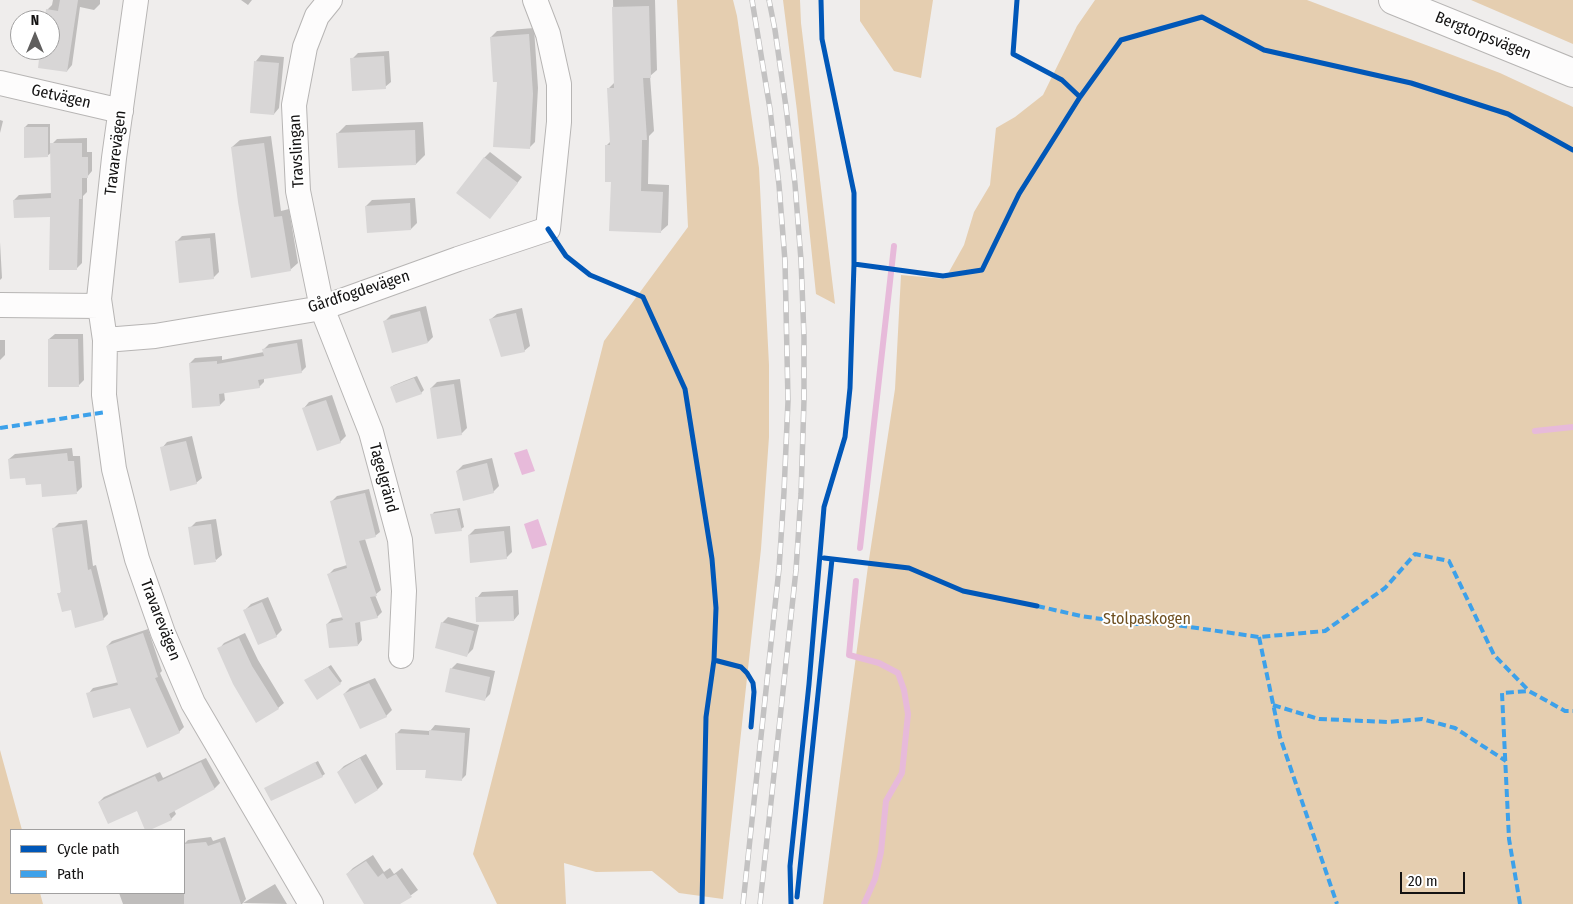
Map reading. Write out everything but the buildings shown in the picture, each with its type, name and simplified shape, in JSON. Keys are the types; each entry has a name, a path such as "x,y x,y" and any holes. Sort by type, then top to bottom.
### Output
{"main road":[{"name":"Bergtorpsvägen","path":"1393,0 1573,73"}],"street":[{"name":"Travarevägen","path":"136,0 114,158 99,299 105,340 104,396 114,469 137,559 162,632 193,703 311,904"},
{"name":"Travslingan","path":"322,308 298,191 294,105 304,47 317,16 330,0"},
{"name":"Gårdfogdevägen","path":"105,340 155,336 322,308 548,229 560,122 560,84 548,34 535,0"},
{"name":"Getvägen","path":"0,83 122,111"},
{"path":"0,305 100,306"},
{"name":"Tagelgränd","path":"322,308 371,432 400,540 404,590 401,656"}],"green space":[{"path":"677,0 733,0 737,16 759,168 769,365 769,437 761,549 723,899 679,893 652,871 596,872 564,863 566,904 497,904 473,854 604,341 688,227"},
{"path":"783,0 800,0 801,23 835,304 816,294 797,111"},
{"path":"860,0 933,0 921,78 894,71 860,21"},
{"name":"Stolpaskogen","path":"1095,0 1307,0 1500,73 1573,107 1573,904 823,904 868,566 895,389 901,275 945,279 964,245 974,212 990,185 996,128 1015,117 1043,95 1077,26"},
{"path":"1471,0 1573,0 1573,44"},
{"path":"0,750 22,829 10,829 10,894 40,894 43,904 0,904"}],"shaded area":[{"path":"527,449 535,471 522,475 514,453"},
{"path":"538,519 547,545 532,549 524,524"}],"waterway":[{"path":"860,548 894,246"},
{"path":"1535,431 1573,427"},
{"path":"856,581 849,655 879,663 898,673 904,690 908,714 902,773 886,801 881,852 875,879 864,904"}],"railway":[{"path":"743,904 779,569 788,401 785,261 779,185 770,109 752,0"},
{"path":"760,904 796,570 804,400 801,260 795,184 786,107 769,0"}],"marked path":[{"path":"0,428 106,412"},
{"path":"1037,606 1081,616 1135,624 1169,624 1259,637 1325,631 1385,588 1415,554 1449,561 1494,655 1529,691 1565,711 1573,711"},
{"path":"1259,637 1280,737 1337,904"},
{"path":"1520,904 1509,839 1502,693 1529,691"},
{"path":"1273,705 1319,719 1388,722 1422,719 1455,728 1506,761"}],"cycle path":[{"path":"791,904 790,866 809,684 824,507 845,437 850,388 854,193 822,39 821,0"},
{"path":"1017,0 1013,54 1062,80 1080,97"},
{"path":"854,264 943,276 982,270 1019,194 1080,97 1121,40 1202,17 1264,50 1411,83 1508,114 1573,150"},
{"path":"548,229 566,256 590,275 643,297 685,389 712,559 716,608 714,660 706,717 702,904"},
{"path":"824,558 909,568 963,591 1037,606"},
{"path":"797,897 832,559"},
{"path":"714,660 741,667 753,683 751,727"}]}
